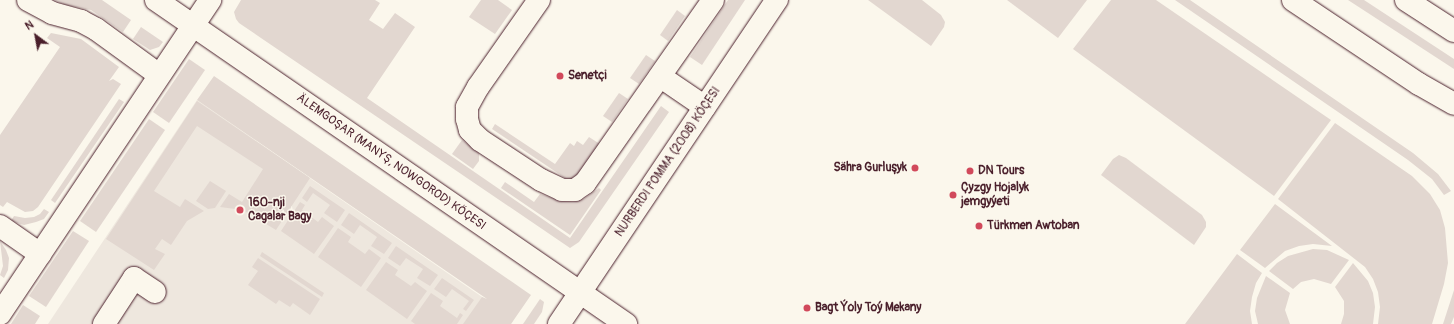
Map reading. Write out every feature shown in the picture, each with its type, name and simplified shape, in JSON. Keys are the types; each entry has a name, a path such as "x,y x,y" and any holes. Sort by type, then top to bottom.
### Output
{"street":[{"path":"28,0 52,13 80,21 96,29 159,75"},
{"name":"ÄLEMGOŞAR (MANYŞ, NOWGOROD) KÖÇESI","path":"156,0 626,324"},
{"path":"0,314 210,0"},
{"path":"539,0 478,87 467,107 467,119 470,130 480,140 541,180 562,190 575,190 585,183 713,0"},
{"name":"NURBERDI POMMA (2008) KÖÇESI","path":"559,324 777,0"},
{"path":"1293,0 1419,84 1454,104"},
{"path":"1406,0 1454,31"},
{"path":"660,77 705,107"},
{"path":"0,226 40,254"},
{"path":"104,324 134,278 155,292"}],"shaded area":[{"path":"54,0 102,0 131,20 123,32 91,10 66,5"},
{"path":"241,0 375,0 380,3 369,20 383,29 395,13 415,27 367,98 570,238 661,106 669,112 579,242 570,248 239,23 234,12"},
{"path":"481,0 498,0 512,10 495,34 469,17"},
{"path":"728,0 745,0 702,65 690,57"},
{"path":"868,0 922,0 941,15 945,22 944,27 931,46"},
{"path":"1007,0 1087,0 1058,38"},
{"path":"1111,0 1156,0 1331,120 1274,196 1073,49"},
{"path":"1175,0 1190,0 1413,153 1438,174 1451,191 1444,195 1432,179 1408,160"},
{"path":"1348,0 1364,0 1454,59 1454,69"},
{"path":"677,10 685,16 668,41 660,35"},
{"path":"141,27 163,42 159,47 150,50 133,39"},
{"path":"51,33 81,39 119,67 109,81 113,79 121,84 38,207 33,211 25,212 7,202 3,207 0,205 0,135 60,47 47,38"},
{"path":"646,55 655,61 639,84 630,78"},
{"path":"189,59 205,70 169,123 153,112"},
{"path":"214,76 531,295 511,324 463,324 482,297 487,299 197,100"},
{"path":"619,93 628,99 612,122 603,116"},
{"path":"119,99 124,102 55,203 51,200"},
{"name":"160-nji Cagalar Bagy","path":"197,100 514,319 511,324 48,324"},
{"path":"197,101 310,178 276,230 243,210 220,207 229,194 242,202 263,169 197,126 154,191 180,207 185,199 204,211 187,221 171,245 162,239 155,249 165,254 154,270 106,239"},
{"path":"149,119 165,130 96,232 80,221"},
{"path":"1335,123 1412,176 1430,194 1440,210 1445,228 1448,263 1444,284 1432,324 1378,324 1380,307 1378,292 1373,279 1365,267 1278,199"},
{"path":"495,124 555,164 570,143 574,146 577,141 583,145 589,137 603,146 579,178 568,180 492,129"},
{"path":"462,140 479,153 479,161 473,169 452,154"},
{"path":"1119,155 1126,158 1202,215 1206,222 1206,227 1194,245 1101,175 1113,159"},
{"path":"210,181 226,191 215,208 208,209 196,201"},
{"path":"505,182 534,202 540,194 561,201 573,202 584,199 599,188 601,190 570,235 501,188"},
{"path":"310,186 345,210 337,222 324,213 330,205 313,193 307,202 302,198"},
{"path":"300,202 305,205 302,210 318,222 322,217 334,226 314,254 281,231"},
{"path":"1275,204 1332,246 1313,244 1299,246 1285,251 1265,268 1240,250"},
{"path":"44,209 49,212 44,219 36,222 24,225 11,221 14,216 25,218 34,217 40,214"},
{"path":"349,213 392,243 384,254 371,246 377,237 360,225 354,234 341,225"},
{"path":"338,228 351,237 348,242 365,254 369,249 381,258 361,287 318,257"},
{"path":"73,231 89,241 46,307 29,296"},
{"path":"0,241 9,258 8,270 4,278 0,275 3,266"},
{"path":"396,246 438,275 430,286 417,278 423,269 406,258 400,266 388,258"},
{"path":"1313,249 1327,250 1349,260 1331,284 1314,279 1301,282 1293,289 1269,271 1277,263 1288,256"},
{"path":"262,252 324,293 322,297 260,256"},
{"path":"1237,254 1262,273 1256,283 1252,297 1250,311 1252,324 1185,324"},
{"path":"258,258 320,299 310,315 293,303 290,307 279,300 276,304 248,285 258,271 252,267"},
{"path":"386,262 398,270 395,275 411,286 415,282 427,291 407,319 366,290"},
{"path":"1353,263 1368,281 1373,293 1375,307 1373,324 1341,324 1344,314 1344,301 1335,287"},
{"path":"1266,276 1290,293 1285,310 1290,324 1258,324 1255,311 1257,298"},
{"path":"442,278 474,300 466,311 463,309 469,301 452,289 446,297 434,289"},
{"path":"1454,290 1454,317 1451,324 1443,324"},
{"path":"431,293 443,301 440,306 457,318 460,313 463,315 457,324 415,324 411,321"},
{"path":"540,299 544,302 542,312 534,324 523,324"},
{"path":"23,305 40,316 35,324 11,324"}],"place":[{"name":"Senetçi","path":"560,76"},
{"name":"Sähra Gurluşyk","path":"915,168"},
{"name":"DN Tours","path":"970,171"},
{"name":"Çyzgy Hojalyk jemgyýeti","path":"953,195"},
{"name":"160-nji Cagalar Bagy","path":"240,210"},
{"name":"Türkmen Awtoban","path":"979,226"},
{"name":"Bagt Ýoly Toý Mekany","path":"807,308"}]}
